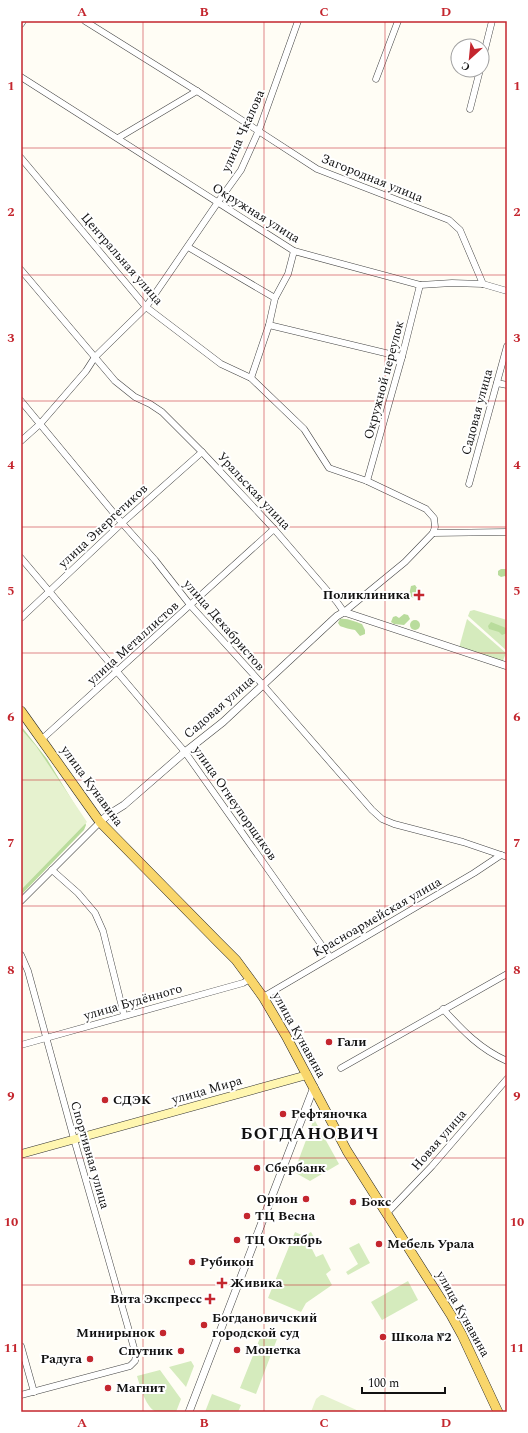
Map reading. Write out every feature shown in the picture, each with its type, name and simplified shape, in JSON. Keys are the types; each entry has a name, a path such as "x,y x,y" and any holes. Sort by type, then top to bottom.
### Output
{"main road":[{"name":"улица Кунавина","path":"21,711 100,822 236,960 263,997 314,1087 347,1151 451,1315 498,1412"},
{"name":"улица Мира","path":"21,1154 307,1075"}],"street":[{"name":"Загородная улица","path":"85,21 197,90 317,169 449,220 460,230 483,284"},
{"name":"улица Чкалова","path":"21,441 40,424 86,371 95,357 146,307 241,170 258,130 298,21"},
{"path":"376,79 398,21"},
{"path":"488,38 492,21"},
{"name":"Окружная улица","path":"21,77 294,251 420,284 483,284 507,291"},
{"path":"470,110 478,78"},
{"path":"118,138 197,90"},
{"name":"Центральная улица","path":"21,158 146,307 221,364 251,378 304,429 329,468 367,481 426,508 434,518 435,523 433,533"},
{"path":"188,247 275,298"},
{"path":"251,378 269,325 275,298 288,274 294,251"},
{"name":"Уральская улица","path":"21,270 115,381 135,397 162,412 202,452 274,529 344,612"},
{"name":"Окружной переулок","path":"367,481 402,357 420,284"},
{"path":"269,325 402,357"},
{"name":"Садовая улица","path":"470,484 507,346"},
{"path":"497,383 507,385"},
{"name":"улица Декабристов","path":"21,401 122,523 155,560 191,606 263,685 372,810 382,819 394,824 463,842 504,856"},
{"name":"улица Энергетиков","path":"21,618 122,523 202,452"},
{"name":"улица Металлистов","path":"42,739 191,606 274,529"},
{"path":"433,533 507,532"},
{"name":"Садовая улица","path":"21,901 100,822 124,805 222,722 337,616 344,612 405,562 433,533"},
{"name":"улица Огнеупорщиков","path":"21,558 185,752 330,957"},
{"path":"344,612 507,666"},
{"name":"Красноармейская улица","path":"263,997 504,856"},
{"path":"52,870 78,893 95,913 103,931 124,1015"},
{"name":"Спортивная улица","path":"21,955 28,971 74,1139 136,1355 135,1361 130,1366 34,1392"},
{"path":"341,1068 507,974"},
{"name":"улица Будённого","path":"21,1045 243,983 250,979"},
{"path":"444,1009 463,1030 491,1054 507,1061"},
{"name":"Новая улица","path":"386,1214 432,1166 507,1079"},
{"path":"189,1412 314,1087"},
{"path":"21,1346 34,1392 21,1396"}],"green space":[{"path":"501,569 507,569 507,578 505,576 501,577 498,575 498,571"},
{"path":"415,585 417,588 415,597 412,598 409,595 411,586"},
{"path":"474,610 507,620 507,651 468,616 470,611"},
{"path":"404,614 408,615 410,619 404,625 394,624 391,622 393,617 396,616 399,618"},
{"path":"340,619 362,624 365,634 360,636 355,630 340,626 338,623"},
{"path":"467,619 506,653 502,663 459,648"},
{"path":"413,620 417,620 419,621 419,629 413,630 410,627 410,623"},
{"path":"491,622 506,628 507,633 502,635 499,632 489,629 488,626"},
{"path":"21,726 47,759 86,825 84,830 21,895"},
{"path":"21,729 36,746 87,822 21,890"},
{"path":"314,1119 339,1164 310,1181 294,1172"},
{"path":"295,1232 304,1236 311,1232 316,1241 310,1245 316,1257 323,1254 331,1270 326,1274 332,1285 306,1303 301,1312 268,1298"},
{"path":"359,1243 370,1263 348,1275 346,1272 358,1264 349,1248"},
{"path":"408,1281 418,1300 382,1320 371,1302"},
{"path":"262,1333 277,1339 256,1394 240,1388"},
{"path":"191,1361 194,1366 186,1387 169,1367"},
{"path":"160,1370 181,1399 176,1412 157,1412 153,1410 142,1391 137,1376"},
{"path":"212,1394 241,1405 238,1412 205,1412"},
{"path":"321,1395 361,1412 311,1412 316,1399"}],"place":[{"name":"Поликлиника","path":"419,595"},
{"name":"Гали","path":"329,1042"},
{"name":"СДЭК","path":"105,1100"},
{"name":"Рефтяночка","path":"283,1114"},
{"name":"Сбербанк","path":"257,1168"},
{"name":"Орион","path":"306,1199"},
{"name":"Бокс","path":"353,1202"},
{"name":"ТЦ Весна","path":"247,1216"},
{"name":"ТЦ Октябрь","path":"237,1240"},
{"name":"Мебель Урала","path":"379,1244"},
{"name":"Рубикон","path":"192,1262"},
{"name":"Живика","path":"222,1283"},
{"name":"Вита Экспресс","path":"210,1299"},
{"name":"Богдановичский городской суд","path":"204,1325"},
{"name":"Минирынок","path":"163,1333"},
{"name":"Школа №2","path":"383,1337"},
{"name":"Монетка","path":"237,1350"},
{"name":"Спутник","path":"181,1351"},
{"name":"Радуга","path":"90,1359"},
{"name":"Магнит","path":"108,1388"}],"district":[{"name":"БОГДАНОВИЧ","path":"310,1134"}]}
